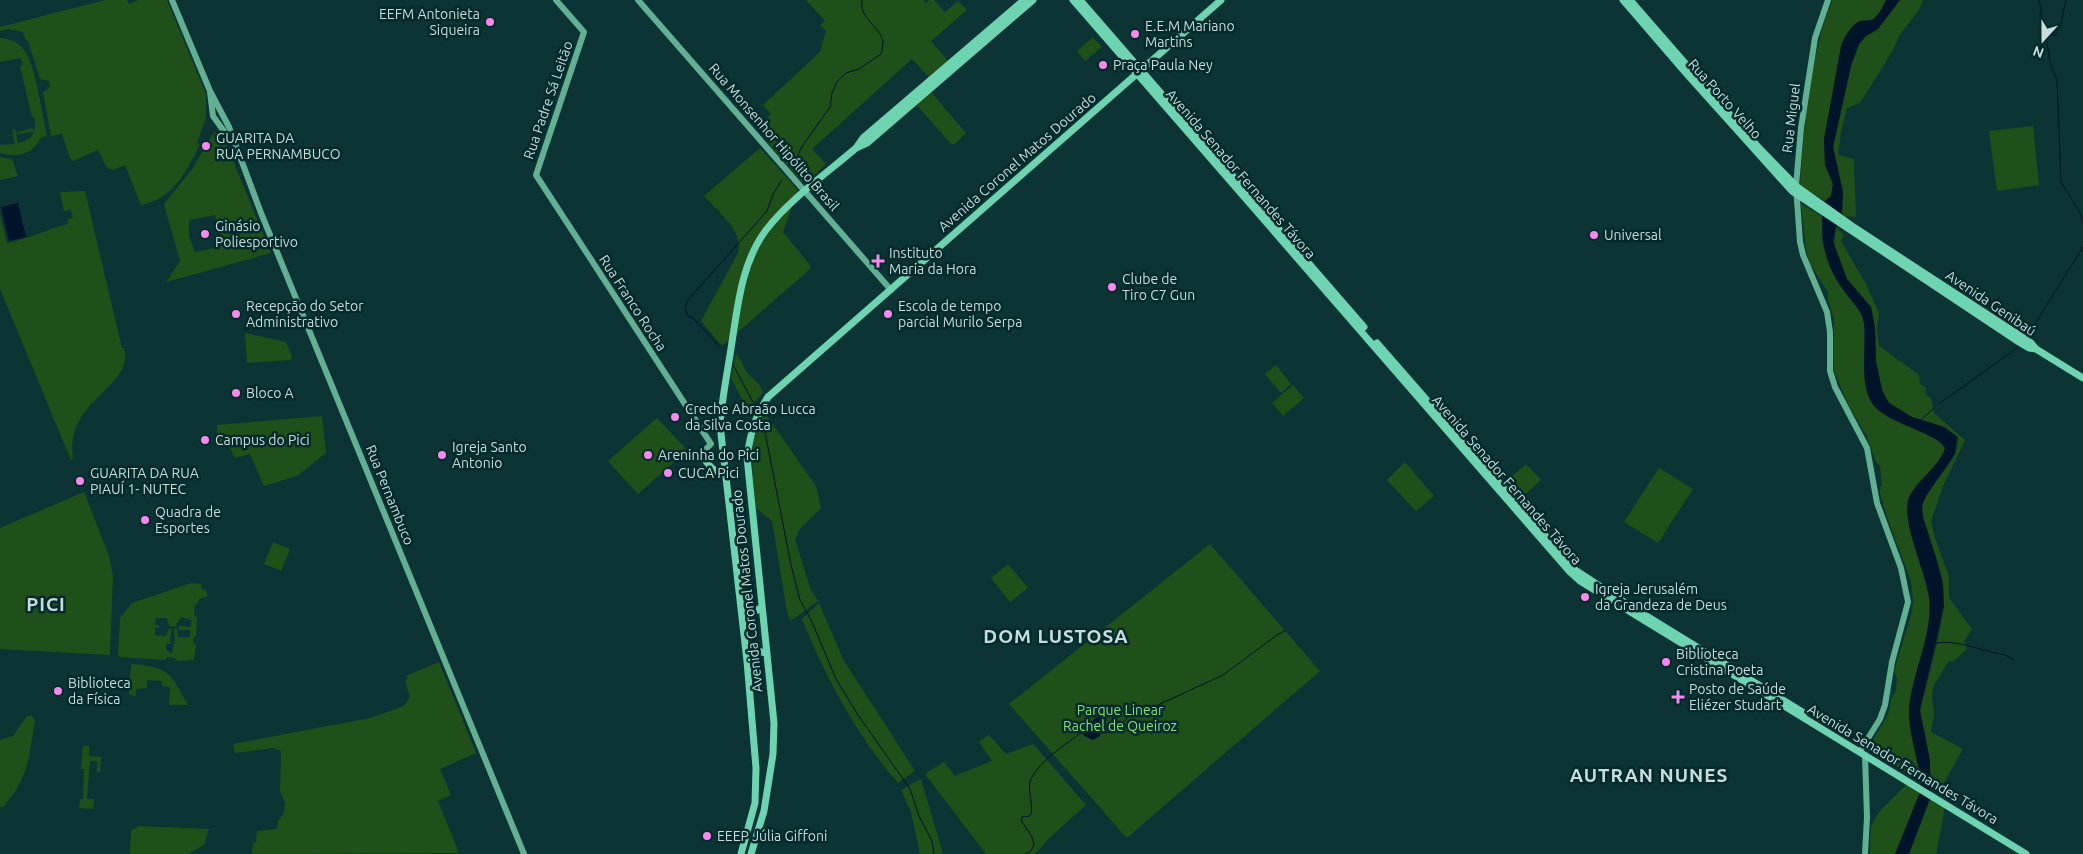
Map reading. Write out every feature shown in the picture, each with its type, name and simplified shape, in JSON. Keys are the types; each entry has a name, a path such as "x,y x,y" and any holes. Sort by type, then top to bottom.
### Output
{"main road":[{"name":"Rua Pernambuco","path":"172,0 210,91 228,128 524,854"},
{"name":"Rua Padre Sá Leitão","path":"536,176 584,32 556,0"},
{"name":"Rua Monsenhor Hipólito Brasil","path":"638,0 891,290"},
{"path":"967,53 1024,0"},
{"path":"967,53 1033,0"},
{"name":"Avenida Senador Fernandes Távora","path":"1073,0 1139,72"},
{"name":"Avenida Senador Fernandes Távora","path":"1080,0 1139,72 1570,572 1580,581 1668,636 1909,778 2026,854"},
{"name":"Avenida Coronel Matos Dourado","path":"751,854 764,811 773,754 774,723 746,457 752,426 768,397 1221,0"},
{"name":"Rua Porto Velho","path":"1623,0 1726,118 1796,194 1817,205"},
{"name":"Rua Porto Velho","path":"1630,0 1759,148 1817,205"},
{"name":"Rua Miguel","path":"1828,0 1815,38 1800,128 1796,194 1800,242 1803,255 1827,312 1830,332 1830,371 1835,387 1863,439 1869,459 1877,503 1902,568 1908,602 1895,650 1885,705 1864,752"},
{"name":"Avenida Coronel Matos Dourado","path":"741,854 755,803 756,781 747,661 720,437 721,402 737,309 751,257 766,231 780,215 856,148 863,138 967,53"},
{"name":"Rua Franco Rocha","path":"536,176 711,444 701,454"},
{"name":"Avenida Genibaú","path":"1817,205 2029,348 2036,349 2083,378"},
{"path":"701,454 714,471 720,474 725,473"},
{"path":"741,606 743,610 751,613 761,608"},
{"path":"747,661 752,652 767,653"},
{"path":"1864,752 1867,816 1865,854"},
{"name":"Avenida Senador Fernandes Távora","path":"1864,752 1916,787 1935,796 2032,854"}],"green space":[{"path":"105,0 127,0 129,4 138,0 167,0 206,94 206,118 197,143 200,144 190,164 178,182 162,197 141,205 125,165 113,170 107,168 98,150 73,161 70,158 62,134 51,136 43,92 50,87 49,81 40,79 28,41 26,41 23,32 7,29 0,31 0,27"},
{"path":"806,0 923,0 926,3 929,0 934,0 945,12 958,1 967,10 931,41 948,61 929,77 912,59 812,149 826,164 806,183 803,183 767,142 773,136 761,123 771,114 763,105 820,52 826,31 820,25 825,21"},
{"path":"1832,0 1886,0 1880,12 1872,20 1861,21 1829,112 1824,139 1825,165 1833,183 1831,196 1825,201 1800,185 1809,91 1818,44"},
{"path":"1900,0 1923,0 1919,10 1899,36 1893,50 1860,103 1847,108 1838,155 1854,159 1856,217 1845,216 1842,213 1843,192 1833,147 1851,66 1859,44 1866,36 1878,29"},
{"path":"1093,37 1102,47 1085,61 1077,51"},
{"path":"0,38 8,39 18,44 24,50 29,60 36,80 47,136 41,138 28,152 19,155 0,153 0,145 15,144 13,135 0,137 13,134 12,130 15,129 16,133 33,128 34,132 35,121 34,116 32,117 20,66 23,65 21,58 0,62","holes":["34,132 27,140 18,143 16,134"]},
{"path":"931,92 966,133 955,144 951,144 916,104"},
{"path":"2033,126 2039,185 1997,191 1989,131"},
{"path":"214,132 222,134 271,253 166,282 180,261 164,204 193,168","holes":["215,215 220,231 221,247 195,252 189,236 189,220"]},
{"path":"760,148 798,190 783,232 810,265 810,269 722,346 701,321 737,255 739,247 738,238 729,223 704,196"},
{"path":"0,157 12,159 18,176 0,180"},
{"path":"85,191 122,348 124,348 124,362 119,374 88,408 79,421 73,438 73,459 71,460 0,289 0,215 7,243 23,239 68,224 68,219 73,218 71,210 64,211 60,192"},
{"path":"1801,204 1822,216 1822,241 1829,265 1841,286 1862,315 1864,324 1864,359 1874,405 1888,417 1938,440 1945,448 1938,462 1915,488 1908,501 1907,511 1911,535 1927,586 1930,611 1909,710 1921,781 1871,751 1869,746 1888,715 1891,699 1896,691 1897,679 1894,671 1912,612 1911,581 1889,523 1879,490 1882,485 1880,466 1876,462 1867,437 1847,402 1834,371 1834,319 1828,300 1828,292 1810,264 1806,250"},
{"path":"1836,227 1844,235 1841,241 1866,284 1879,313 1877,331 1879,346 1919,375 1920,384 1926,388 1925,394 1931,398 1934,413 1965,440 1943,486 1931,521 1949,576 1949,598 1972,629 1964,641 1967,649 1954,661 1948,662 1933,687 1934,713 1931,732 1963,749 1939,792 1930,787 1929,759 1922,731 1920,712 1939,635 1943,586 1924,524 1922,506 1930,489 1954,456 1958,437 1945,427 1912,417 1889,403 1882,390 1876,361 1875,328 1871,307 1847,279 1834,246"},
{"path":"245,333 286,342 292,357 290,360 247,363"},
{"path":"736,354 748,374 759,385 763,393 747,409 731,378"},
{"path":"1276,365 1291,384 1281,393 1265,374"},
{"path":"1293,385 1304,398 1283,416 1272,403"},
{"path":"764,412 816,486 821,508 799,530 795,539 810,588 818,601 792,620 789,619 786,606 772,521 756,508 752,471 753,447 758,423"},
{"path":"322,416 326,453 297,476 264,486 250,454 235,458 228,445 217,441 217,425"},
{"name":"Areninha do Pici","path":"657,418 687,450 638,494 608,461"},
{"path":"1405,462 1434,496 1416,511 1387,480"},
{"path":"1526,464 1541,480 1521,498 1517,497 1504,483"},
{"path":"1659,468 1693,489 1658,543 1624,522"},
{"path":"84,492 109,556 113,576 110,655 0,649 0,528"},
{"path":"273,542 290,549 281,571 264,564"},
{"name":"Parque Linear Rachel de Queiroz","path":"1210,544 1320,671 1128,837 1125,836 1009,704"},
{"path":"1008,564 1028,588 1010,602 991,578"},
{"path":"191,583 201,584 202,590 205,589 208,596 199,599 195,605 194,615 197,617 196,636 193,638 193,643 196,645 194,660 177,661 175,658 167,657 165,660 120,657 118,655 120,618 132,603","holes":["181,617 191,620 191,627 179,626 179,630 190,630 190,637 178,637 177,629 174,628 175,641 170,654 166,650 166,644 171,644 172,628 169,629 166,636 155,635 155,628 159,628 159,625 155,625 156,618 167,618 169,626 175,627"]},
{"path":"819,603 843,659 915,771 898,783 855,726 811,641 802,619"},
{"path":"439,662 476,753 440,769 451,795 438,801 459,853 252,854 253,843 256,843 257,831 277,829 278,821 284,813 285,802 280,792 281,751 273,748 235,753 233,744 370,718 404,706 410,697 405,680 408,679 406,676"},
{"path":"131,664 154,667 167,674 177,686 188,705 169,705 170,687 162,686 162,681 147,680 147,688 136,689 136,696 129,695"},
{"path":"27,716 32,716 35,720 26,766 23,776 12,796 3,807 0,807 0,740 13,736"},
{"path":"989,735 1006,754 1033,744 1086,805 1034,854 986,854 925,774 944,762 955,776 992,761 979,742"},
{"path":"83,746 89,746 89,756 101,757 100,772 97,772 97,761 90,761 87,799 94,799 93,809 79,808 80,799 83,799 84,769 81,769"},
{"path":"921,779 943,854 920,854 911,812 901,790"},
{"path":"1907,784 1945,807 1936,854 1870,854 1871,826 1879,812"},
{"path":"139,826 209,829 204,845 188,854 130,854 131,831"}],"water":[{"path":"1886,0 1900,0 1878,29 1866,36 1859,44 1851,66 1833,147 1843,192 1842,213 1833,241 1847,279 1871,307 1875,328 1876,361 1882,390 1889,403 1912,417 1944,427 1957,437 1955,454 1926,496 1922,506 1923,517 1943,584 1944,607 1920,710 1930,760 1930,799 1909,854 1895,854 1920,792 1921,781 1909,710 1914,682 1926,638 1930,610 1927,586 1911,535 1907,511 1908,501 1915,488 1938,462 1945,448 1934,438 1881,412 1874,406 1869,397 1864,377 1865,333 1863,318 1837,281 1827,259 1822,225 1825,201 1831,196 1833,184 1825,165 1824,139 1841,46 1851,28 1860,21 1874,18"},
{"path":"18,203 26,237 9,241 1,207"},
{"path":"1103,715 1100,736 1093,740 1084,736 1081,729 1088,728 1093,720"}],"waterway":[{"path":"792,169 801,148 830,107 832,93 837,82 846,73 859,69 881,54 883,42 881,36 864,13 862,0"},
{"path":"2039,0 2051,66 2057,80 2061,182 2080,213 2083,222"},
{"path":"2048,39 2050,35 2055,35 2060,27 2066,0"},
{"path":"719,346 693,318 688,316 685,309 688,300 767,211 774,192 782,180"},
{"path":"2028,335 2083,247"},
{"path":"1940,403 2017,348"},
{"path":"732,363 753,402"},
{"path":"1922,419 1934,408"},
{"path":"760,418 764,427 791,565 800,600 812,622 836,679 858,715 910,789 919,816 932,841 934,854"},
{"path":"1101,733 1111,732 1130,715 1143,712 1223,675 1285,631"},
{"path":"1936,643 1950,642 1962,644 2003,655 2014,660"},
{"path":"1025,854 1031,851 1034,845 1032,837 1021,820 1022,817 1031,814 1032,810 1031,779 1046,760 1082,733"}],"place":[{"name":"EEFM Antonieta Siqueira","path":"490,22"},
{"name":"E.E.M Mariano Martins","path":"1135,34"},
{"name":"Praça Paula Ney","path":"1103,65"},
{"name":"GUARITA DA RUA PERNAMBUCO","path":"206,146"},
{"name":"Ginásio Poliesportivo","path":"205,234"},
{"name":"Universal","path":"1594,235"},
{"name":"Instituto Maria da Hora","path":"878,261"},
{"name":"Clube de Tiro C7 Gun","path":"1112,287"},
{"name":"Recepção do Setor Administrativo","path":"236,314"},
{"name":"Escola de tempo parcial Murilo Serpa","path":"888,314"},
{"name":"Bloco A","path":"236,393"},
{"name":"Creche Abraão Lucca da Silva Costa","path":"675,417"},
{"name":"Campus do Pici","path":"205,440"},
{"name":"Igreja Santo Antonio","path":"442,455"},
{"name":"Areninha do Pici","path":"648,455"},
{"name":"CUCA Pici","path":"668,473"},
{"name":"GUARITA DA RUA PIAUÍ 1- NUTEC","path":"80,481"},
{"name":"Quadra de Esportes","path":"145,520"},
{"name":"Igreja Jerusalém da Grandeza de Deus","path":"1585,597"},
{"name":"Biblioteca Cristina Poeta","path":"1666,662"},
{"name":"Biblioteca da Física","path":"58,691"},
{"name":"Posto de Saúde Eliézer Studart","path":"1678,697"},
{"name":"EEEP Júlia Giffoni","path":"707,836"}],"district":[{"name":"PICI","path":"46,604"},
{"name":"DOM LUSTOSA","path":"1056,636"},
{"name":"AUTRAN NUNES","path":"1649,775"}]}
